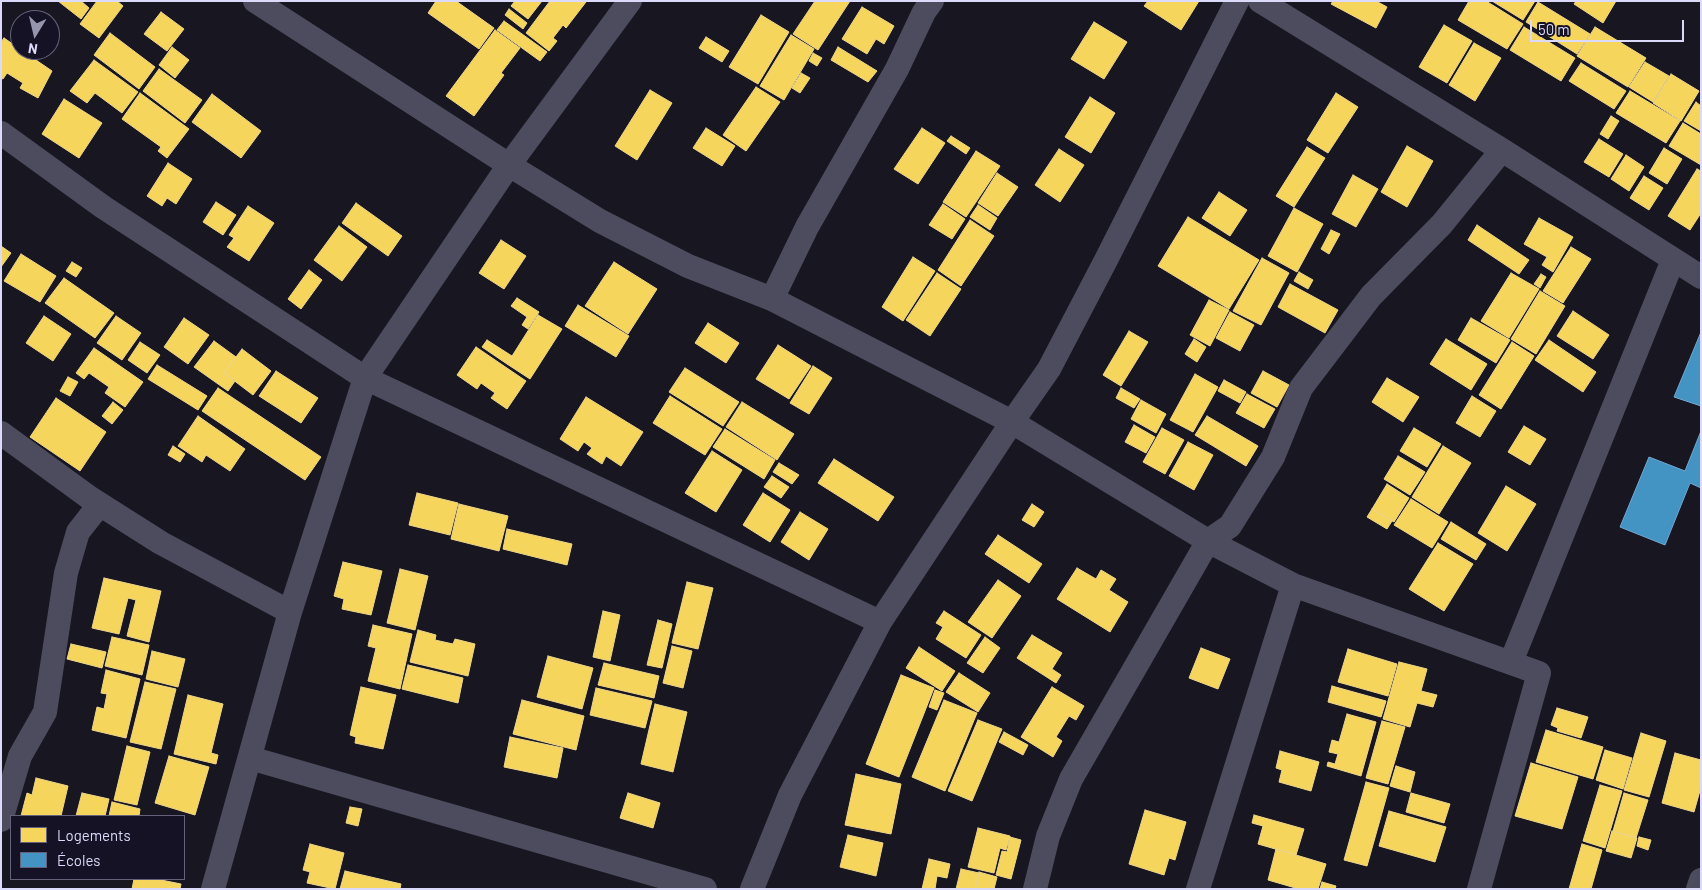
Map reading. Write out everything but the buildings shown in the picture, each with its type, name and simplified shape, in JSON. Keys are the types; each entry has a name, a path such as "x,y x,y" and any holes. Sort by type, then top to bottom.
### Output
{"street":[{"path":"255,1 600,222 688,266 772,299 1012,422 1208,541 1293,585 1540,673 1480,889"},
{"path":"213,889 290,612 365,378 509,165 630,1"},
{"path":"772,299 806,227 897,69 924,12 932,1"},
{"path":"752,889 790,795 880,622 1012,422 1049,370 1237,1"},
{"path":"1260,1 1502,150 1701,277"},
{"path":"1,133 102,207 365,378 880,622"},
{"path":"1035,889 1048,836 1071,779 1208,541 1230,526 1272,457 1301,388 1371,296 1442,224 1502,150"},
{"path":"1511,662 1673,260"},
{"path":"1,433 100,504 161,543 290,612"},
{"path":"1,820 20,756 45,712 66,572 78,532 100,504"},
{"path":"1198,889 1293,585"},
{"path":"250,758 705,889"},
{"path":"1698,889 1701,880"}]}
